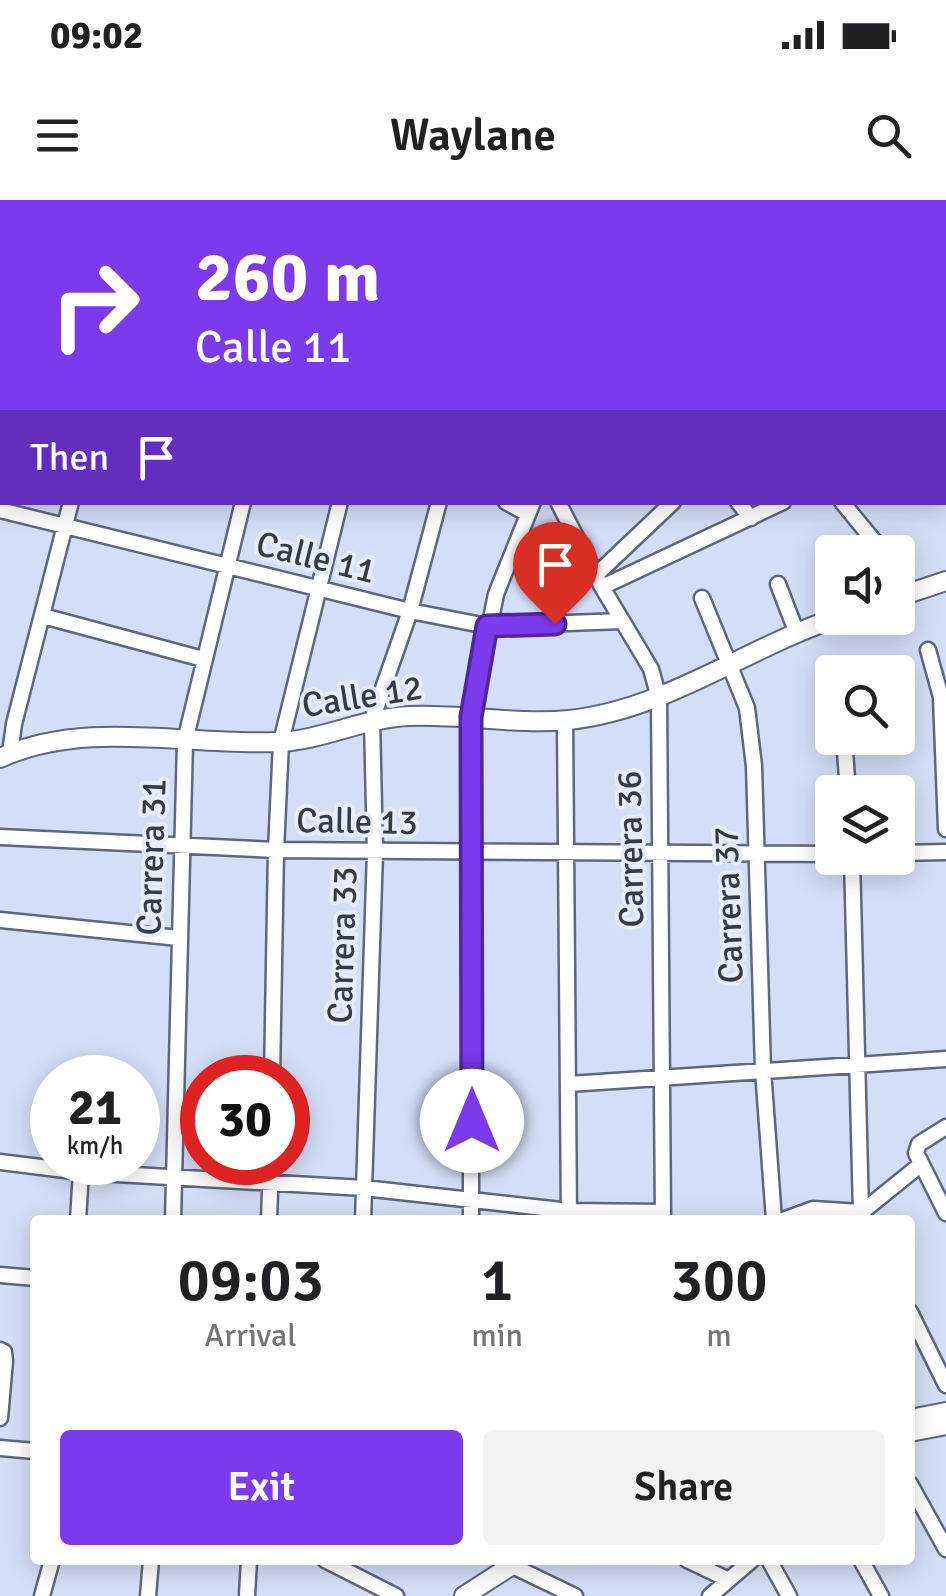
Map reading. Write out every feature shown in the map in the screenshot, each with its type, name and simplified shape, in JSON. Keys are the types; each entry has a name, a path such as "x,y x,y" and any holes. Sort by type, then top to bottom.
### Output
{"street":[{"path":"5,755 7,722 42,616 71,505"},
{"name":"Carrera 31","path":"172,1215 184,741 241,505"},
{"path":"272,1055 282,742 339,505"},
{"name":"Carrera 33","path":"363,1215 375,852 372,720 410,611 438,505"},
{"name":"Carrera 36","path":"560,505 651,669 659,698 663,1215"},
{"path":"599,581 670,505"},
{"path":"740,505 751,518"},
{"path":"599,581 777,505"},
{"path":"844,505 869,535"},
{"path":"471,1215 471,717 487,626 505,566 530,508"},
{"name":"Calle 11","path":"0,510 410,611 487,626 622,620"},
{"path":"915,588 946,581"},
{"path":"778,584 796,631"},
{"name":"Carrera 37","path":"702,598 747,708 754,766 763,1070 774,1215"},
{"path":"42,616 203,658"},
{"name":"Calle 12","path":"5,755 46,743 89,738 282,742 372,720 409,716 565,721 611,714 659,698 815,625"},
{"path":"928,650 941,697 946,829"},
{"path":"565,721 570,1215"},
{"name":"Calle 13","path":"0,837 276,850 815,854"},
{"path":"915,853 946,852"},
{"path":"852,875 859,1215"},
{"path":"0,920 179,938"},
{"path":"570,1084 946,1059"},
{"path":"946,1127 919,1144 916,1153 946,1213"},
{"path":"0,1162 30,1166"},
{"path":"862,1215 920,1165"},
{"path":"160,1175 180,1176"},
{"path":"310,1183 472,1198 565,1215"},
{"path":"78,1215 80,1185"},
{"path":"269,1215 270,1185"},
{"path":"797,1215 813,1209 844,1215"},
{"path":"0,1275 30,1278"},
{"path":"915,1322 946,1385"},
{"path":"0,1418 2,1351"},
{"path":"915,1418 946,1412"},
{"path":"915,1431 946,1425"},
{"path":"0,1448 30,1451"},
{"path":"915,1493 946,1549"},
{"path":"42,1596 51,1565"},
{"path":"148,1596 151,1565"},
{"path":"247,1596 249,1565"},
{"path":"337,1565 396,1596"},
{"path":"464,1596 507,1565"},
{"path":"517,1565 575,1596"},
{"path":"698,1565 729,1580"},
{"path":"710,1596 746,1565"},
{"path":"772,1565 790,1596"},
{"path":"864,1565 881,1596"}],"route":[{"path":"472,1121 471,717 487,626 555,624"}]}
